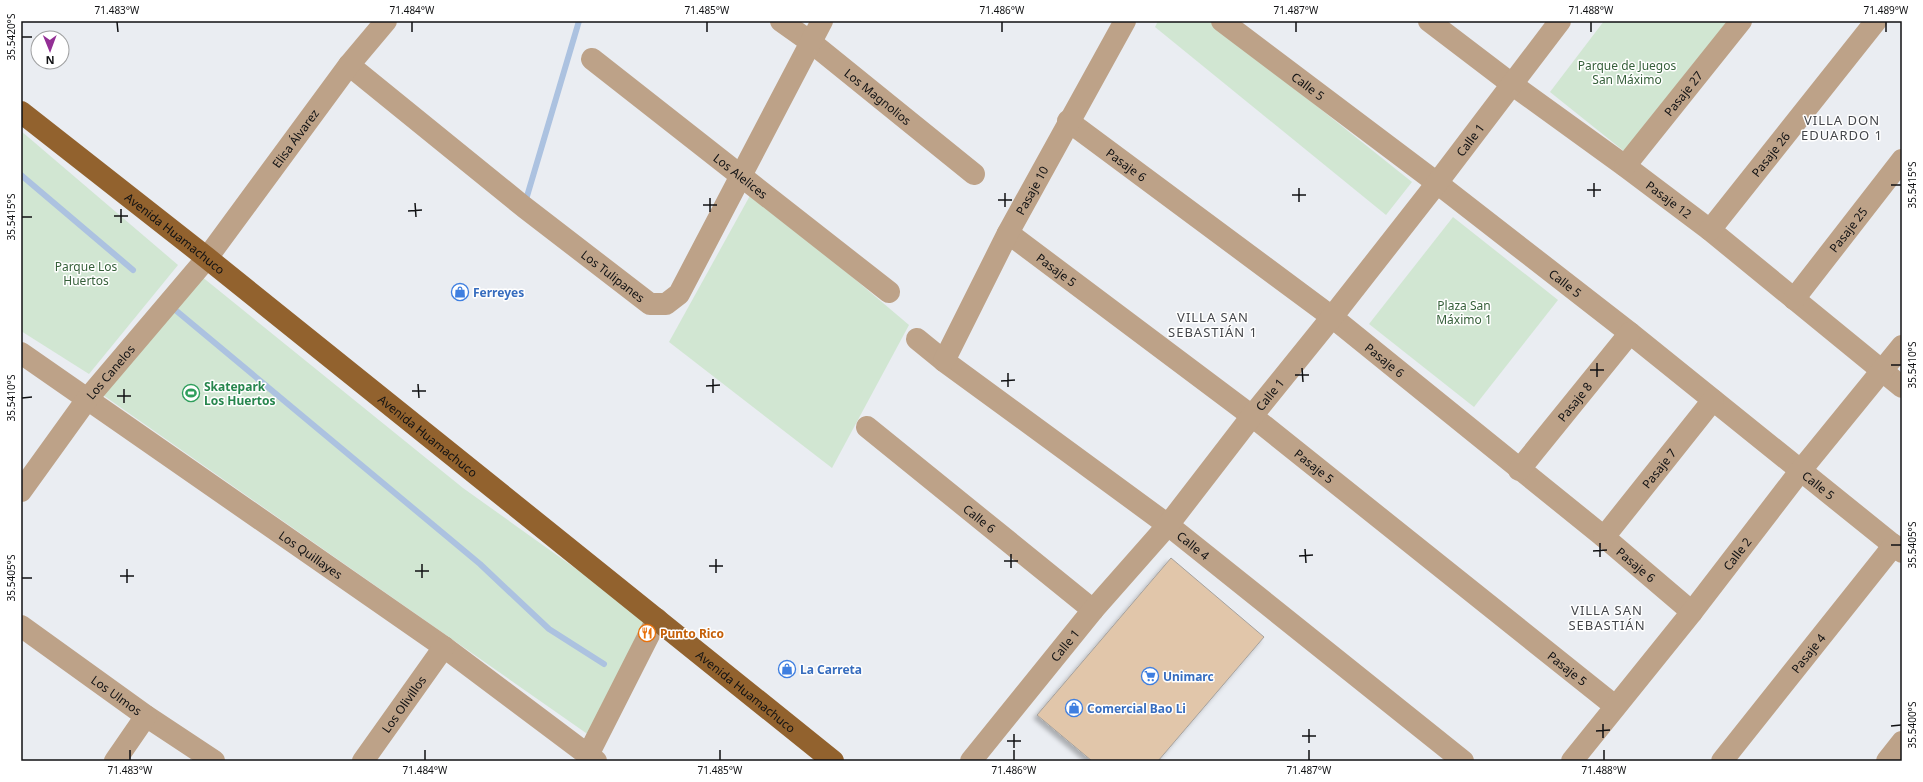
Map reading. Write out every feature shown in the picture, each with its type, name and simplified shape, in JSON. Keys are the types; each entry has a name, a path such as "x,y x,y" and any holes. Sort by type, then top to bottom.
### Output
{"main road":[{"name":"Avenida Huamachuco","path":"21,112 207,258 833,761"}],"street":[{"name":"Los Magnolios","path":"781,21 812,43 974,174"},
{"name":"Los Tulipanes","path":"349,65 524,207 650,304 666,304 679,294 741,174 812,43 822,21"},
{"name":"Pasaje 10","path":"944,361 1008,233 1068,121 1125,21"},
{"name":"Calle 5","path":"1222,21 1437,183 1630,333 1898,548"},
{"name":"Pasaje 12","path":"1429,21 1513,85 1710,230 1902,387"},
{"name":"Calle 1","path":"971,761 1093,610 1168,525 1252,416 1437,183 1513,85 1560,21"},
{"name":"Pasaje 27","path":"1625,166 1741,21"},
{"name":"Pasaje 26","path":"1710,230 1876,21"},
{"name":"Elisa Álvarez","path":"207,258 378,24"},
{"name":"Los Alelices","path":"592,59 741,174 889,292"},
{"name":"Pasaje 6","path":"1068,121 1332,317 1519,470 1604,537 1692,612"},
{"name":"Pasaje 25","path":"1794,299 1902,160"},
{"name":"Pasaje 5","path":"1008,233 1252,416 1615,706"},
{"name":"Los Canelos","path":"21,491 88,398 207,258"},
{"name":"Pasaje 8","path":"1519,470 1630,333"},
{"name":"Calle 4","path":"917,339 944,361 1168,525 1463,761"},
{"name":"Calle 2","path":"1572,761 1692,612 1801,470 1902,346"},
{"name":"Los Quillayes","path":"21,353 88,398 444,647 592,758"},
{"name":"Pasaje 7","path":"1604,537 1713,400"},
{"name":"Calle 6","path":"867,427 1093,610"},
{"name":"Pasaje 4","path":"1722,761 1898,548"},
{"path":"592,758 657,620"},
{"name":"Los Ulmos","path":"21,626 146,716 214,761"},
{"name":"Los Olivillos","path":"363,761 444,647"},
{"path":"115,761 146,716"},
{"path":"1887,761 1902,742"}],"green space":[{"path":"1158,21 1210,21 1412,182 1386,215 1155,27"},
{"name":"Parque de Juegos San Máximo","path":"1604,21 1730,21 1625,152 1550,92"},
{"name":"Parque Los Huertos","path":"21,131 178,265 89,374 21,331"},
{"path":"752,192 909,325 832,468 669,342"},
{"name":"Plaza San Máximo 1","path":"1453,217 1558,300 1474,407 1369,324"},
{"path":"201,276 463,488 652,623 596,740 100,393"}],"building":[{"name":"Unimarc","path":"1171,558 1264,637 1158,761 1092,761 1037,715"}],"waterway":[{"path":"525,203 579,21"},
{"path":"21,175 133,270"},
{"path":"173,308 480,564 549,629 604,664"}],"place":[{"name":"Ferreyes","path":"460,292"},
{"name":"Skatepark Los Huertos","path":"191,393"},
{"name":"Punto Rico","path":"647,633"},
{"name":"La Carreta","path":"787,669"},
{"name":"Unimarc","path":"1150,676"},
{"name":"Comercial Bao Li","path":"1074,708"}],"district":[{"name":"VILLA DON EDUARDO 1","path":"1842,128"},
{"name":"VILLA SAN SEBASTIÁN 1","path":"1213,324"},
{"name":"VILLA SAN SEBASTIÁN","path":"1607,618"}]}
